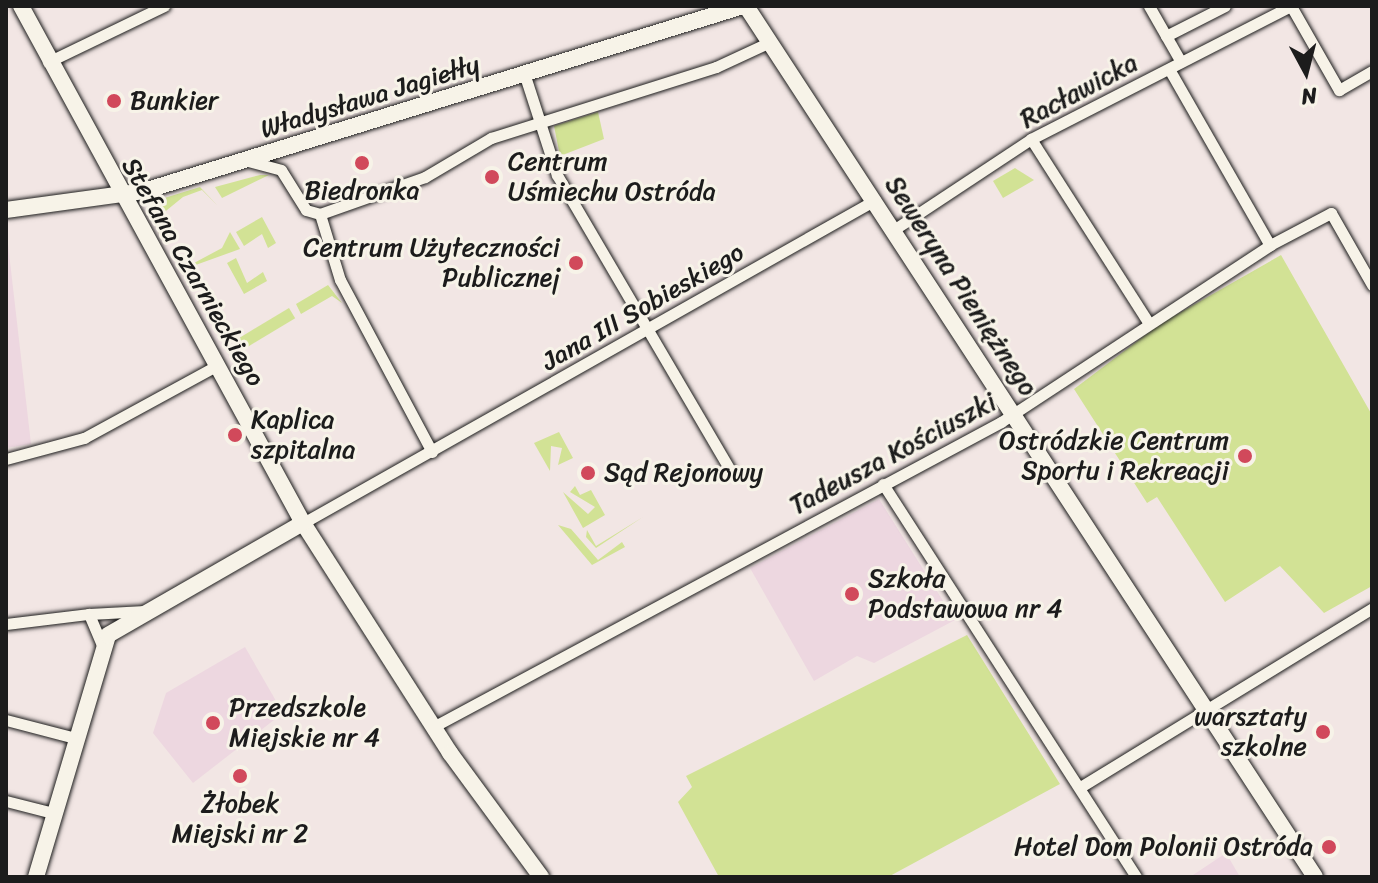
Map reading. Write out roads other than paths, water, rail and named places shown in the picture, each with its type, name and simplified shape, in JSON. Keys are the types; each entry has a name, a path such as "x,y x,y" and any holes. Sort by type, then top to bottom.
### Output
{"street":[{"name":"Stefana Czarnieckiego","path":"21,6 48,62 303,523 433,727 541,877"},
{"path":"48,62 164,6"},
{"name":"Seweryna Pieniężnego","path":"745,6 895,229 1315,877"},
{"name":"Władysława Jagiełły","path":"6,210 122,196 525,76 745,6"},
{"path":"1149,6 1181,62"},
{"path":"1166,36 1225,6"},
{"path":"1291,6 1339,90 1372,71"},
{"name":"Racławicka","path":"895,229 1031,139 1291,6"},
{"path":"243,160 281,170 306,210 320,214 425,177 491,138 540,125 770,42"},
{"path":"1169,69 1270,245"},
{"path":"525,76 557,175 730,470"},
{"path":"1031,139 1148,322"},
{"name":"Jana III Sobieskiego","path":"303,523 875,200"},
{"name":"Tadeusza Kościuszki","path":"433,727 566,658 1015,413 1148,322 1270,245 1331,213 1372,285"},
{"path":"320,214 340,280 432,452"},
{"path":"6,459 84,438 218,365"},
{"path":"883,484 1082,786 1136,877"},
{"path":"36,877 102,645 145,611 303,523"},
{"path":"1082,786 1210,714 1372,608"},
{"path":"6,624 145,611"},
{"path":"89,614 102,645"},
{"path":"6,720 75,738"},
{"path":"6,801 53,813"}],"place":[{"name":"Bunkier","path":"114,101"},
{"name":"Biedronka","path":"362,163"},
{"name":"Centrum Uśmiechu Ostróda","path":"492,177"},
{"name":"Centrum Użyteczności Publicznej","path":"576,263"},
{"name":"Kaplica szpitalna","path":"235,435"},
{"name":"Ostródzkie Centrum Sportu i Rekreacji","path":"1245,456"},
{"name":"Sąd Rejonowy","path":"588,473"},
{"name":"Szkoła Podstawowa nr 4","path":"852,594"},
{"name":"Przedszkole Miejskie nr 4","path":"213,723"},
{"name":"warsztaty szkolne","path":"1323,732"},
{"name":"Żłobek Miejski nr 2","path":"240,776"},
{"name":"Hotel Dom Polonii Ostróda","path":"1329,847"}]}
